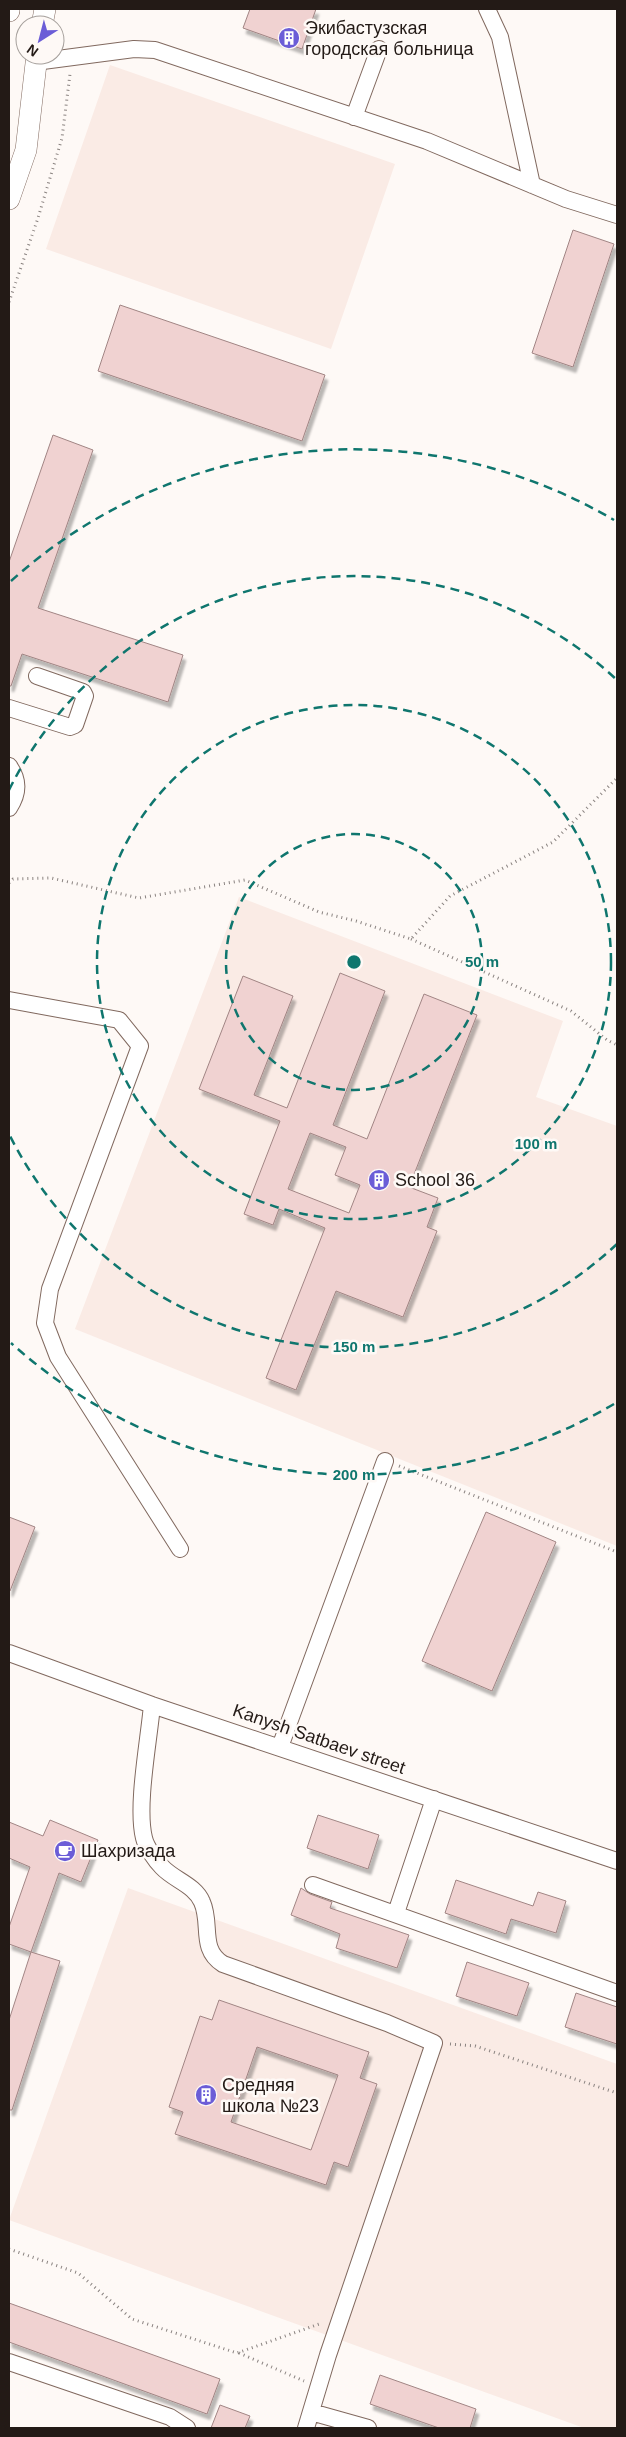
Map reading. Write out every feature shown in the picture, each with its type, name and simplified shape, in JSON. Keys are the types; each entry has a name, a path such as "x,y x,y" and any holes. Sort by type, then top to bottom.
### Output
{"main road":[{"path":"9,199 26,150 35,65"}],"street":[{"path":"487,9 500,37 532,185"},
{"path":"65,57 134,49 155,50 427,142 566,199 617,215"},
{"path":"354,117 379,49"},
{"path":"9,708 70,727 75,724 85,696 83,692 37,676"},
{"path":"9,766 17,777 16,798 9,808"},
{"path":"9,1000 119,1020 140,1046 50,1289 45,1323 58,1357 180,1549"},
{"path":"280,1747 385,1461"},
{"name":"Kanysh Satbaev street","path":"9,1653 152,1705 617,1861"},
{"path":"152,1705 141,1819 144,1840 162,1868 192,1889 201,1899 206,1910 208,1946 215,1959 223,1964 387,2023 434,2043 306,2428"},
{"path":"396,1913 434,1799"},
{"path":"313,1885 617,1993"},
{"path":"9,2362 170,2417 187,2428"},
{"path":"311,2412 368,2428"}],"path":[{"path":"9,302 38,218 62,138 73,57"},
{"path":"410,939 450,896 553,842 617,778"},
{"path":"9,883 14,880 51,878 139,898 245,880 319,912 356,921 410,939 571,1011 607,1040 617,1045"},
{"path":"385,1461 617,1552"},
{"path":"434,2043 476,2046 617,2093"},
{"path":"9,2249 78,2274 132,2319 237,2353 319,2387"},
{"path":"237,2353 342,2316"}],"shaded area":[{"path":"110,65 395,164 331,349 46,249"},
{"path":"239,897 563,1021 536,1097 617,1126 617,1546 75,1329"},
{"path":"128,1888 617,2064 617,2428 584,2428 9,2220"}],"building":[{"name":"Экибастузская городская больница","path":"250,9 316,9 302,49 243,28"},
{"path":"573,230 614,244 573,367 532,353"},
{"path":"120,305 325,375 302,441 98,371"},
{"path":"53,435 93,450 38,608 183,655 168,702 22,654 11,686 9,686 9,562"},
{"name":"School 36","path":"340,973 385,991 333,1125 367,1139 424,994 477,1015 409,1187 438,1198 427,1227 437,1231 403,1317 336,1291 296,1390 266,1378 325,1228 279,1209 273,1225 244,1214 280,1121 199,1089 243,976 293,996 254,1095 287,1108","holes":["310,1133 346,1147 335,1175 360,1185 349,1213 288,1189"]},
{"path":"486,1512 556,1542 492,1691 422,1661"},
{"path":"9,1517 35,1527 10,1591 9,1591"},
{"path":"318,1815 379,1835 368,1869 307,1848"},
{"path":"50,1820 98,1840 81,1882 59,1873 31,1952 9,1944 9,1927 30,1867 9,1858 9,1822 43,1836"},
{"path":"456,1880 533,1906 538,1892 566,1901 556,1933 511,1919 506,1934 445,1913"},
{"path":"301,1888 310,1894 332,1902 330,1908 409,1935 397,1968 336,1948 340,1934 291,1915"},
{"path":"31,1952 60,1961 12,2110 9,2110 9,2020"},
{"path":"467,1962 529,1983 517,2016 456,1996"},
{"path":"576,1993 617,2007 617,2044 565,2027"},
{"name":"Средняя школа №23","path":"219,2000 369,2052 360,2078 377,2084 348,2167 334,2162 326,2185 175,2134 183,2112 169,2107 200,2016 212,2020","holes":["257,2047 338,2075 311,2150 231,2122"]},
{"path":"9,2303 220,2379 207,2414 9,2342"},
{"path":"380,2375 476,2409 470,2428 439,2428 370,2404"},
{"path":"220,2405 250,2416 245,2428 211,2428"}],"place":[{"name":"Экибастузская городская больница","path":"289,38"},
{"name":"School 36","path":"379,1180"},
{"name":"Шахризада","path":"65,1851"},
{"name":"Средняя школа №23","path":"206,2095"}]}
